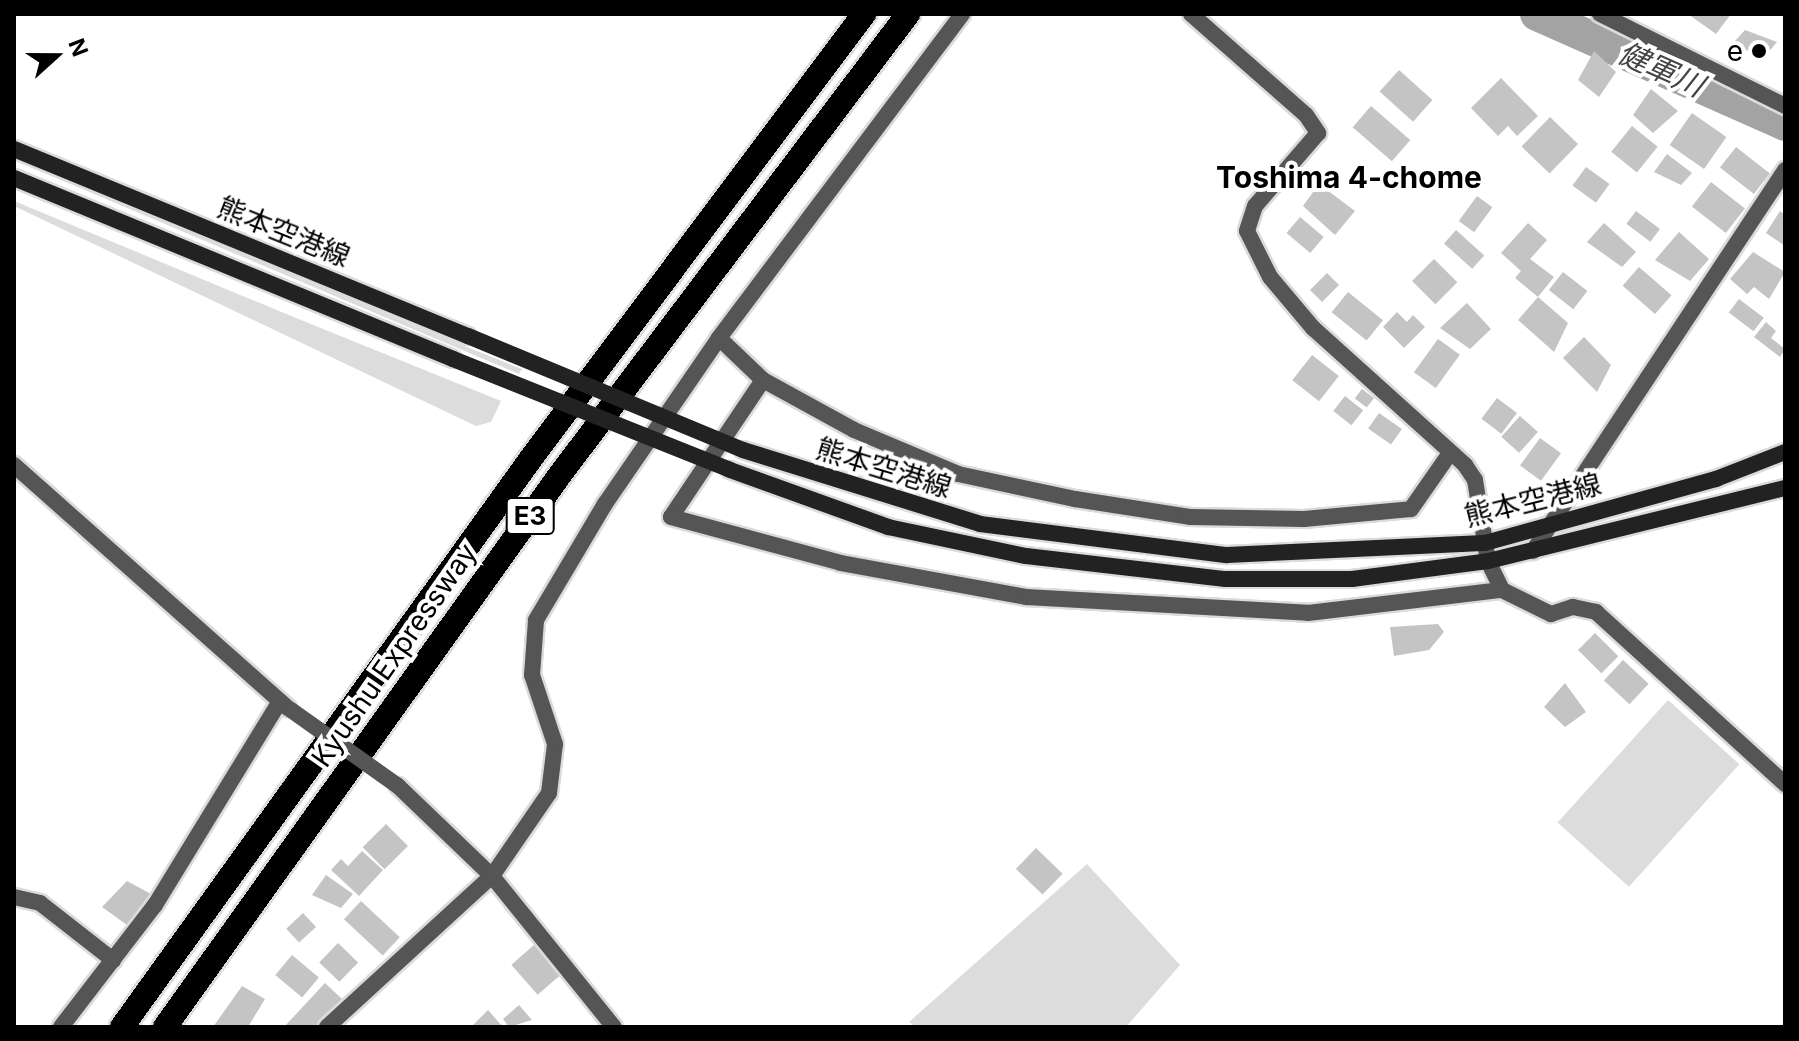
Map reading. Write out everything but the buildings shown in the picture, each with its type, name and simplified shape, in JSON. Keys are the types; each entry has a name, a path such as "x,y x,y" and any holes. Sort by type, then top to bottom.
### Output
{"highway":[{"name":"Kyushu Expressway","path":"122,1027 532,457 864,14"},
{"name":"Kyushu Expressway","path":"165,1027 559,476 908,14"}],"main road":[{"name":"熊本空港線","path":"14,149 743,450 980,524 1079,540 1227,555 1485,543 1716,479 1785,452"},
{"name":"熊本空港線","path":"14,178 730,470 888,527 1026,556 1226,579 1297,580 1488,561 1785,488"}],"street":[{"path":"327,1027 492,876 549,793 555,744 532,675 536,620 605,504 719,338 962,14"},
{"path":"1191,14 1306,115 1318,133 1255,206 1247,231 1270,277 1313,328 1450,453 1475,480 1488,561 1502,590"},
{"path":"1600,14 1785,106"},
{"path":"1533,551 1543,529 1785,170"},
{"path":"719,338 763,380 854,430 958,474 1190,517 1304,519 1411,509 1450,453"},
{"path":"763,380 671,517 841,563 1026,597 1308,613 1502,590 1551,614 1573,607 1596,612 1785,784"},
{"path":"14,465 285,707 398,786 492,876 614,1027"},
{"path":"61,1027 155,905 285,707"},
{"path":"17,903 40,903 113,960"}],"shaded area":[{"path":"14,160 452,341 522,369 519,374"},
{"path":"14,201 501,401 491,422 476,426 14,206"},
{"path":"1668,700 1739,764 1629,887 1558,823"},
{"path":"1087,864 1180,965 1126,1027 916,1027 909,1022"}],"waterway":[{"name":"健軍川","path":"1537,14 1785,124"}],"place":[{"name":"e","path":"1759,51"}],"district":[{"name":"Toshima 4-chome","path":"1349,177"}]}
